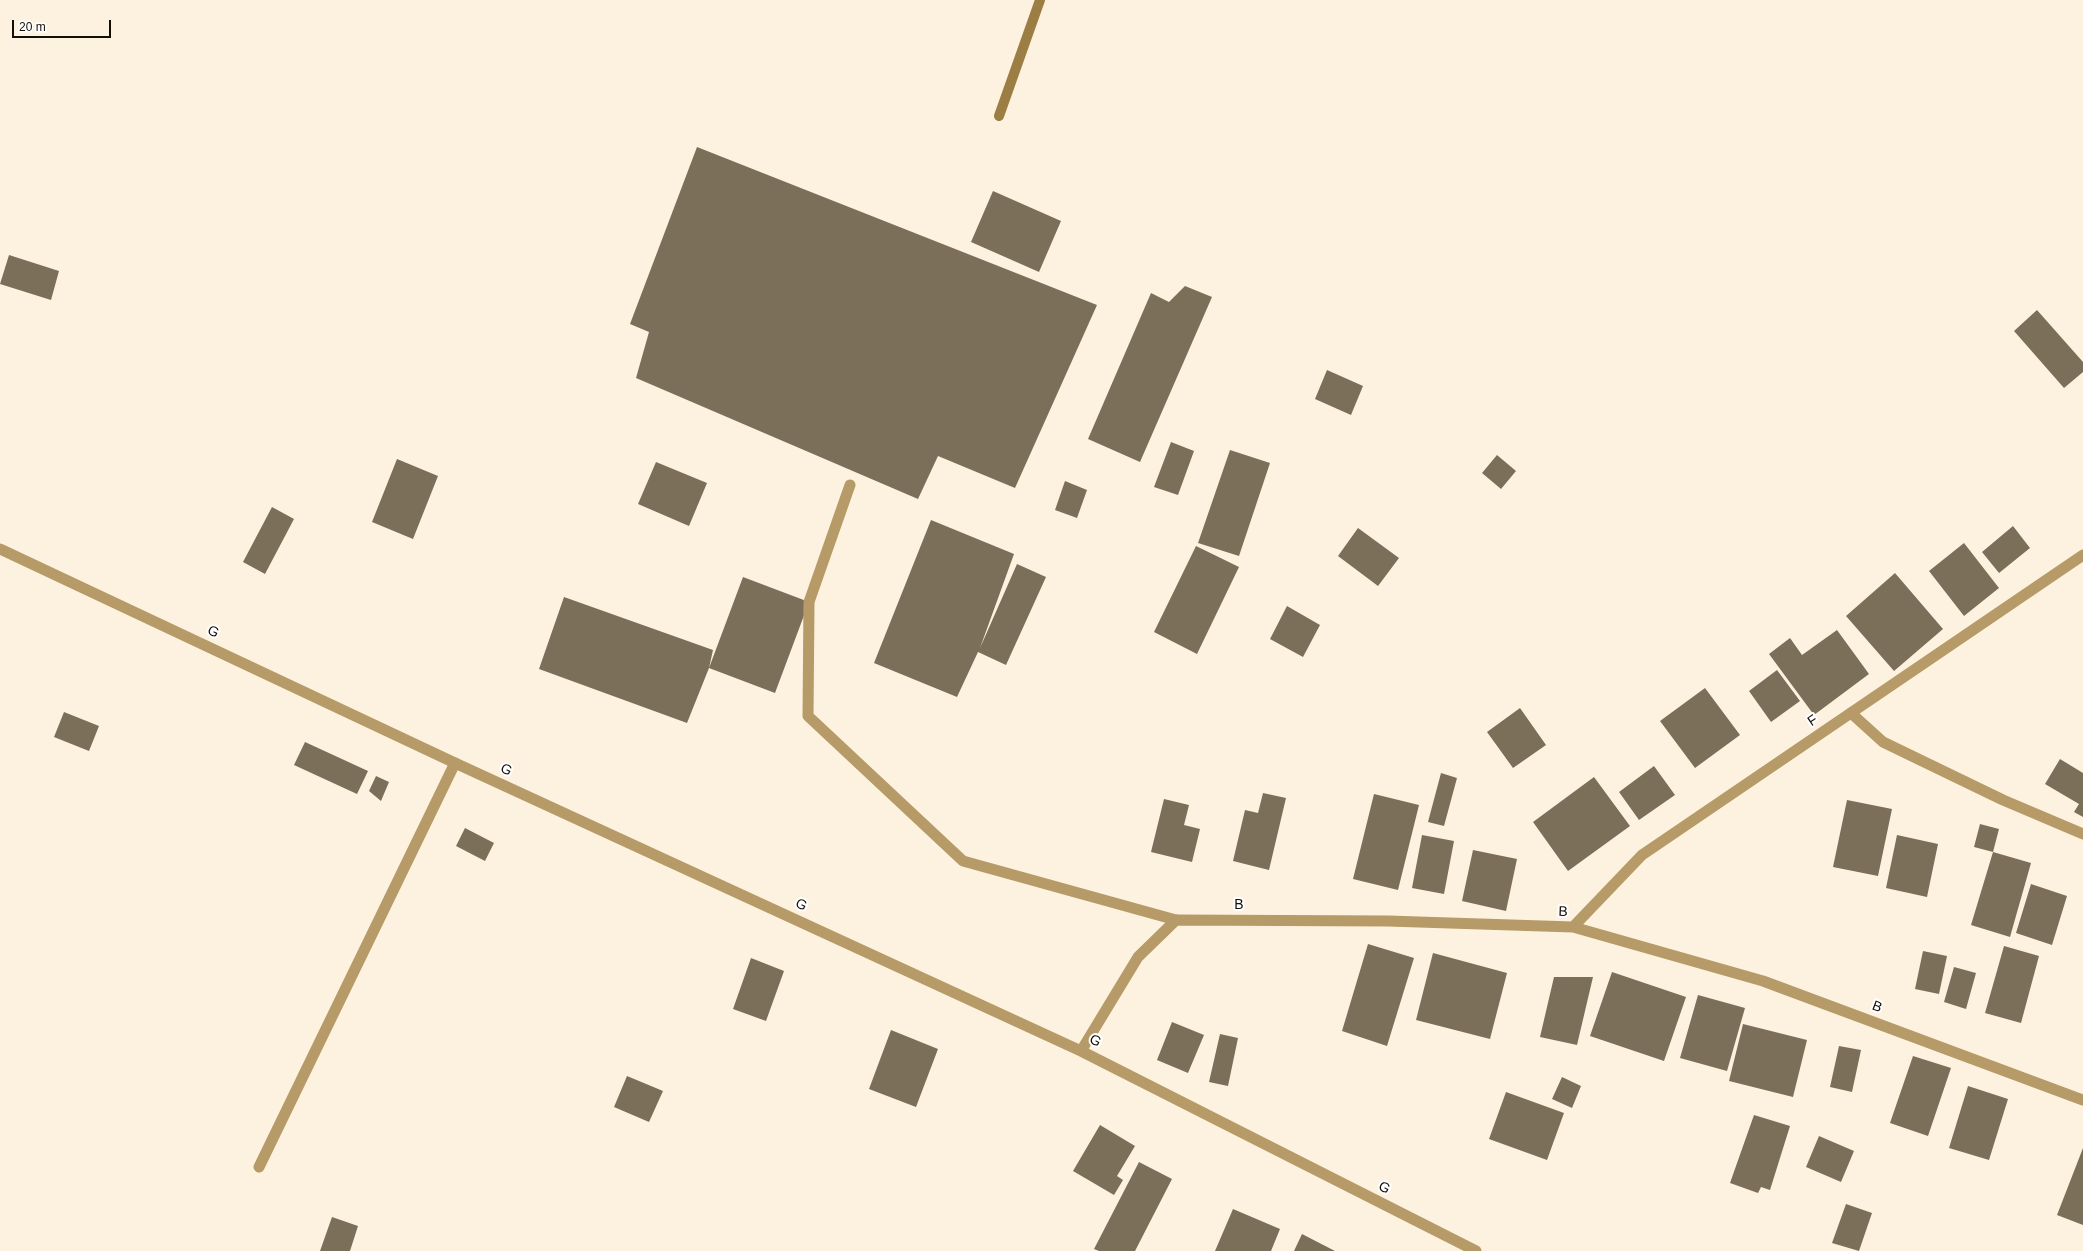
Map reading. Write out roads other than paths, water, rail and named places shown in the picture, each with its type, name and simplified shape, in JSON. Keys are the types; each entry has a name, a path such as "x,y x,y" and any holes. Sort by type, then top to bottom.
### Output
{"street":[{"name":"B","path":"850,485 809,602 808,716 963,861 1176,920 1388,921 1574,927 1763,980 2083,1100"},
{"name":"G","path":"0,549 455,763 1081,1051 1476,1251"},
{"name":"F","path":"1574,927 1642,855 2083,555"},
{"path":"1851,713 1884,742 1996,797 2083,834"},
{"path":"259,1167 455,763"},
{"path":"1081,1051 1138,956 1176,920"}],"waterway":[{"path":"999,116 1040,0"}]}
